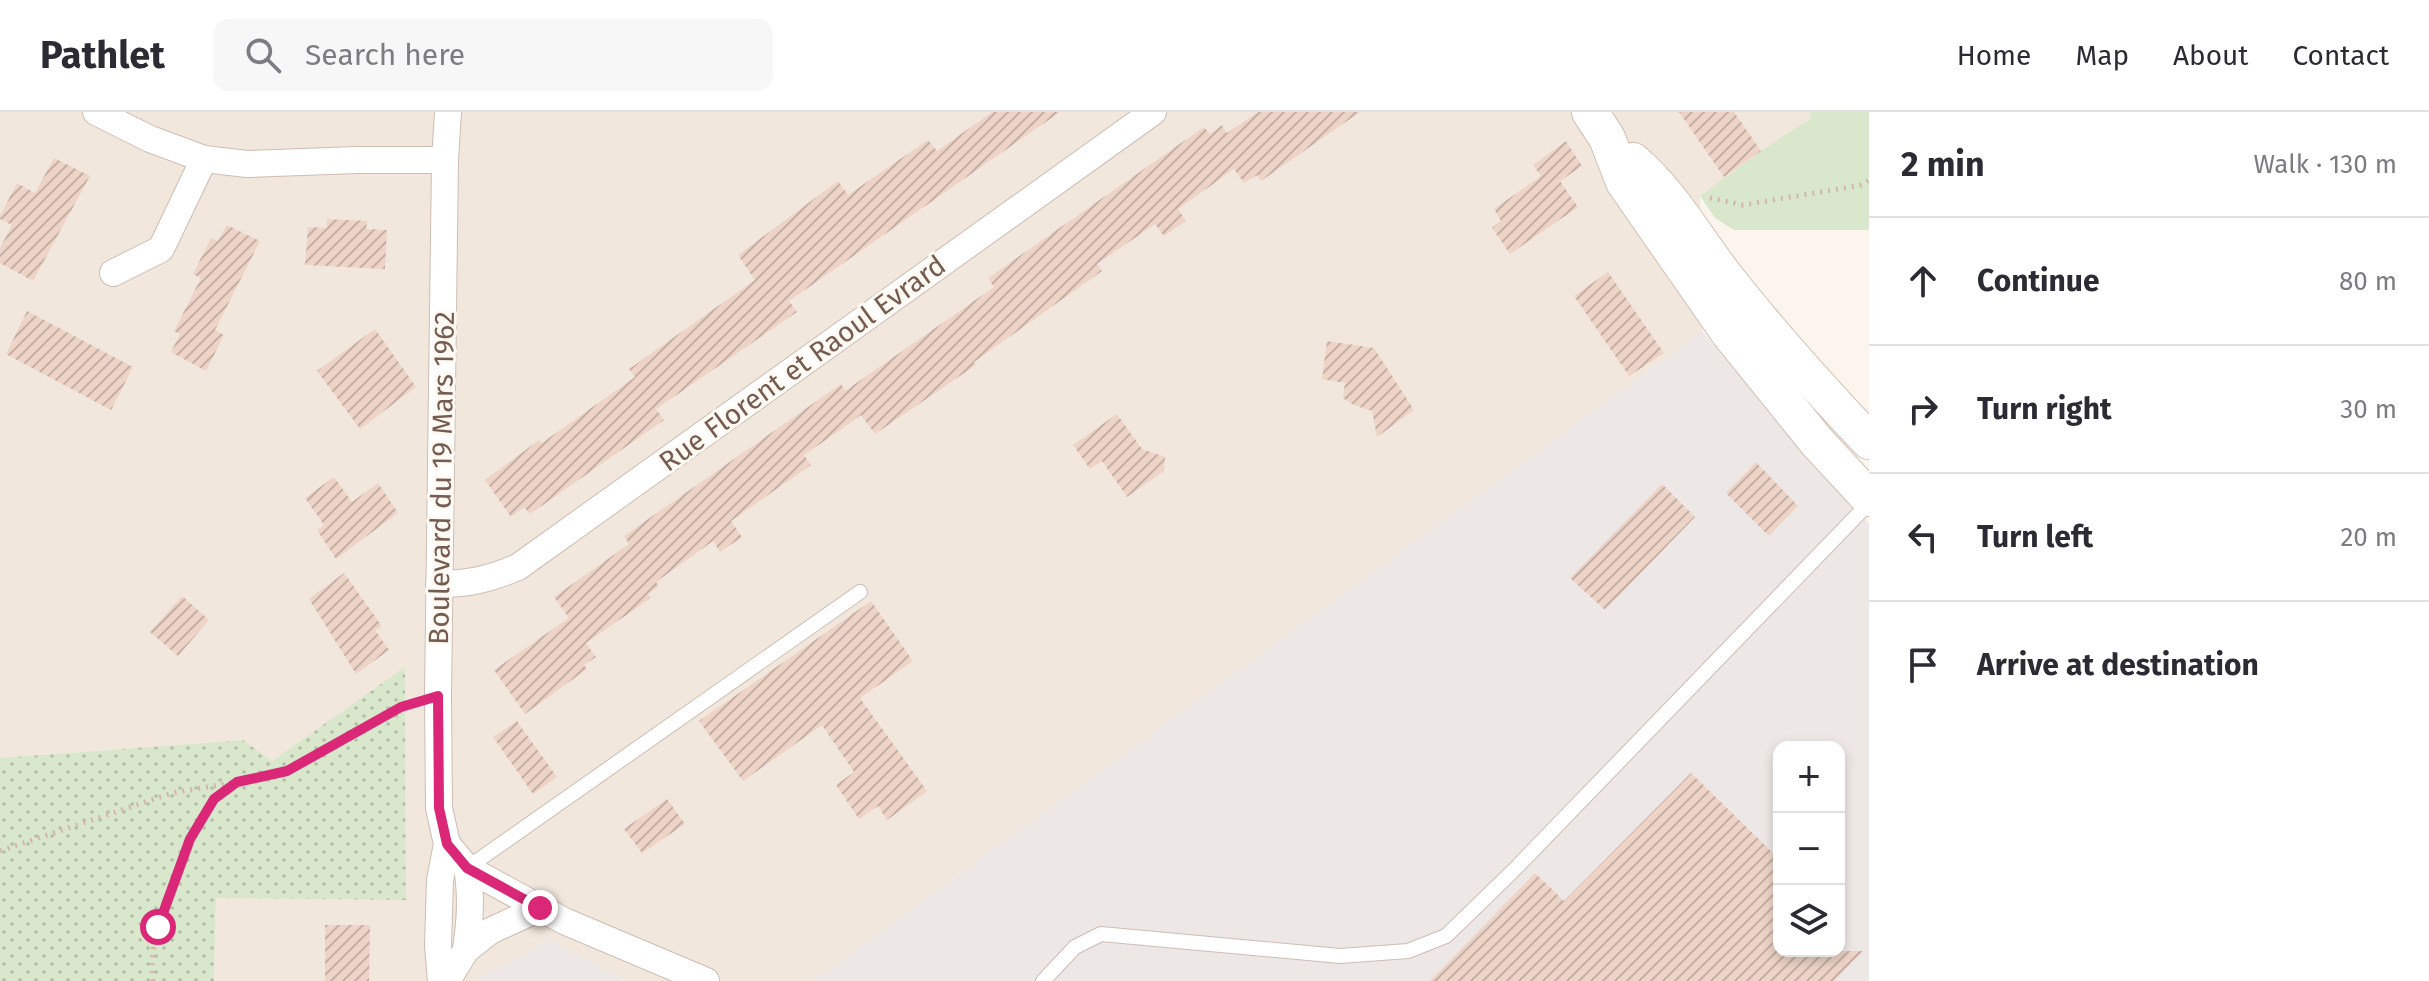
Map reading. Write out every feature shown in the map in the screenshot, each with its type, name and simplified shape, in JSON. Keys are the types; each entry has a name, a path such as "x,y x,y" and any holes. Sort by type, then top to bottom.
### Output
{"main road":[{"path":"1598,125 1643,169 1729,281 1869,441"},
{"path":"1598,125 1624,182 1737,345 1869,501"}],"street":[{"path":"96,112 150,139 204,159 247,164 445,160"},
{"name":"Boulevard du 19 Mars 1962","path":"441,981 438,946 440,880 447,844 439,808 438,696 448,112"},
{"name":"Rue Florent et Raoul Evrard","path":"439,584 468,584 518,567 1153,112"},
{"path":"113,273 161,249 204,159"},
{"name":"Boulevard du 19 Mars 1962","path":"447,844 467,868 564,921 706,981"},
{"path":"466,950 471,912 467,868"},
{"path":"447,981 466,950 490,931 540,908"}],"lane":[{"path":"1043,981 1075,947 1101,934 1340,956 1408,951 1446,936 1525,859 1869,501"},
{"path":"467,868 860,592"}],"path":[{"path":"1667,198 1697,180 1709,198 1743,205 1862,185 1869,180"},
{"path":"0,851 172,793 287,771 401,707 438,696"},
{"path":"153,981 151,967 158,927 190,839 214,799 237,782"}],"shaded area":[{"path":"0,112 1810,112 1812,117 1700,196 1702,331 813,981 625,981 551,940 473,981 214,981 216,898 406,900 405,668 272,761 243,740 0,758"},
{"path":"1702,331 1815,468 1869,524 1869,981 813,981"},
{"path":"551,940 625,981 473,981"}],"green space":[{"path":"1810,112 1869,112 1869,230 1734,230 1715,218 1700,196 1811,118"},
{"path":"405,667 406,900 216,898 214,981 0,981 0,758 243,740 272,761"}],"building":[{"path":"992,112 1060,112 789,301 797,312 656,409 664,420 530,514 524,507 511,517 485,480 539,440 542,443 635,377 629,369 755,280 738,255 838,181 848,195 928,140 937,151"},
{"path":"1258,112 1360,112 1261,181 1257,175 1244,183 1234,169 1178,209 1186,221 1164,236 1155,224 1097,264 1102,271 974,362 976,365 875,434 861,415 804,455 811,465 731,521 742,537 720,552 713,541 656,582 659,586 648,594 651,598 586,643 596,657 584,665 587,669 525,714 494,670 569,618 554,597 629,544 624,536 841,384 845,391 994,287 988,278 1204,127 1210,134 1222,125 1227,133"},
{"path":"1679,112 1734,112 1761,151 1724,177"},
{"path":"1566,141 1582,166 1560,181 1578,207 1510,254 1492,228 1501,221 1494,209 1541,176 1533,165"},
{"path":"54,158 90,176 33,281 0,263 0,248 12,225 0,216 17,183 35,193"},
{"path":"327,219 367,221 366,229 387,230 385,269 305,265 308,227 327,228"},
{"path":"227,225 260,241 215,330 224,335 206,371 171,352 180,334 174,331 201,278 193,274 211,238 218,241"},
{"path":"1608,272 1664,353 1629,376 1574,296"},
{"path":"27,311 133,367 111,410 6,354"},
{"path":"375,329 416,387 360,429 317,371"},
{"path":"1327,341 1374,348 1414,410 1377,437 1372,411 1343,398 1345,383 1322,379"},
{"path":"1117,414 1142,449 1165,457 1164,471 1127,497 1102,461 1090,469 1073,445"},
{"path":"1756,462 1798,506 1769,536 1726,493"},
{"path":"334,477 352,502 378,483 398,513 336,559 317,530 324,525 305,498"},
{"path":"1662,484 1695,517 1605,610 1570,578"},
{"path":"344,573 382,626 375,630 389,650 356,674 309,599"},
{"path":"182,596 209,620 178,656 150,632"},
{"path":"871,601 913,661 860,698 927,791 887,820 878,806 859,819 836,785 854,772 822,725 743,781 699,721"},
{"path":"517,721 557,777 533,794 493,737"},
{"path":"1691,773 1773,853 1773,957 1845,957 1845,951 1863,951 1834,981 1430,981 1535,873 1564,901"},
{"path":"667,799 685,824 642,853 624,829"},
{"path":"325,925 370,925 369,981 325,981"}],"route":[{"path":"158,927 190,839 214,799 237,782 287,771 401,707 438,696 439,808 447,844 467,868 540,908"}]}
